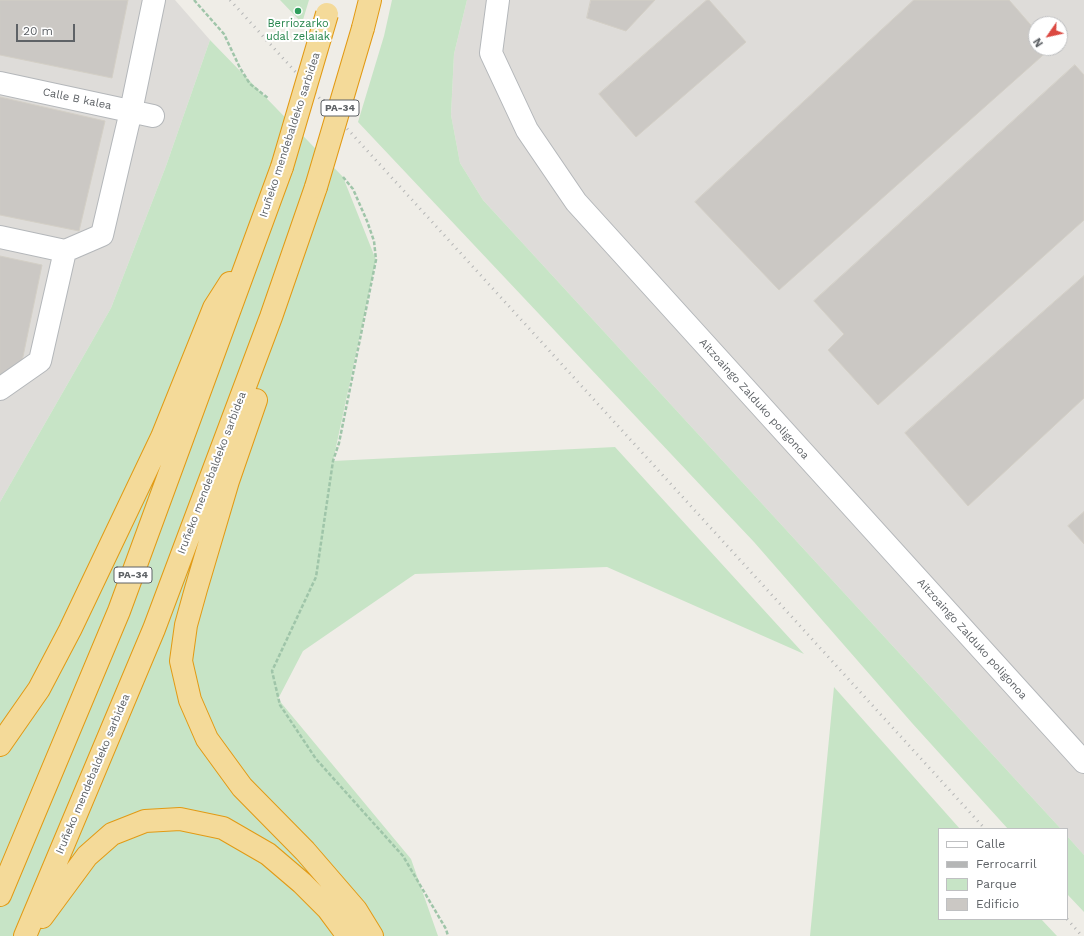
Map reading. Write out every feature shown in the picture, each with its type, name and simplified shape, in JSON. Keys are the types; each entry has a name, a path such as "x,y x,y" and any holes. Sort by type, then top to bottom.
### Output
{"highway":[{"name":"Iruñeko mendebaldeko sarbidea","path":"25,936 154,630 271,317 316,187 370,0"},
{"name":"Iruñeko mendebaldeko sarbidea","path":"0,895 120,611 282,167 329,7"},
{"path":"0,745 39,689 70,630 162,436 214,308 253,249"},
{"path":"271,317 258,391 228,481 186,624 181,661 190,700 207,739 242,787 305,851 356,910 372,936"},
{"path":"28,936 87,856 112,834 145,821 180,819 223,828 268,854 302,883 328,909 348,936"}],"street":[{"path":"0,237 65,251 102,235 131,111 154,0"},
{"name":"Aitzoaingo Zalduko poligonoa","path":"498,0 491,52 527,130 576,202 1084,762"},
{"name":"Calle B kalea","path":"0,83 153,116"},
{"path":"0,389 40,361 65,251"}],"path":[{"path":"194,0 224,34 240,68 250,84 268,98"},
{"path":"343,177 353,189 367,222 374,241 376,260 339,443 333,461 316,577 272,671 280,705 316,759 403,856 446,929 448,936"}],"shaded area":[{"path":"0,0 175,0 210,40 166,166 111,308 0,502"},
{"path":"467,0 1084,0 1084,855 1068,837 1068,828 1060,828 483,200 460,163 451,115 454,54"}],"green space":[{"name":"Berriozarko udal zelaiak","path":"280,0 309,0 302,23"},
{"path":"392,0 467,0 454,54 451,115 460,163 483,200 1060,828 1007,828 912,723 754,542 358,122 384,36"},
{"path":"210,40 343,177 376,260 333,461 615,447 804,654 607,567 415,574 303,651 278,699 411,859 438,936 0,936 0,502 111,308 166,166"},
{"path":"834,687 959,828 938,828 938,920 1042,920 1057,936 810,936"},
{"path":"1068,837 1084,855 1084,912 1068,895"}],"building":[{"path":"0,0 128,0 112,78 0,55"},
{"path":"591,0 655,0 626,31 587,18"},
{"path":"707,0 709,0 746,42 636,137 599,94"},
{"path":"914,0 1009,0 1028,22 1028,56 1042,56 779,290 695,202"},
{"path":"1075,65 1084,75 1084,220 878,405 828,350 844,334 814,301"},
{"path":"0,97 105,121 79,231 0,215"},
{"path":"0,256 42,265 21,366 0,376"},
{"path":"1084,276 1084,398 968,506 905,433"},
{"path":"1084,512 1084,544 1068,526"}],"railway":[{"path":"230,0 984,828"},
{"path":"1068,920 1082,936"}],"place":[{"name":"Berriozarko udal zelaiak","path":"298,11"}]}
